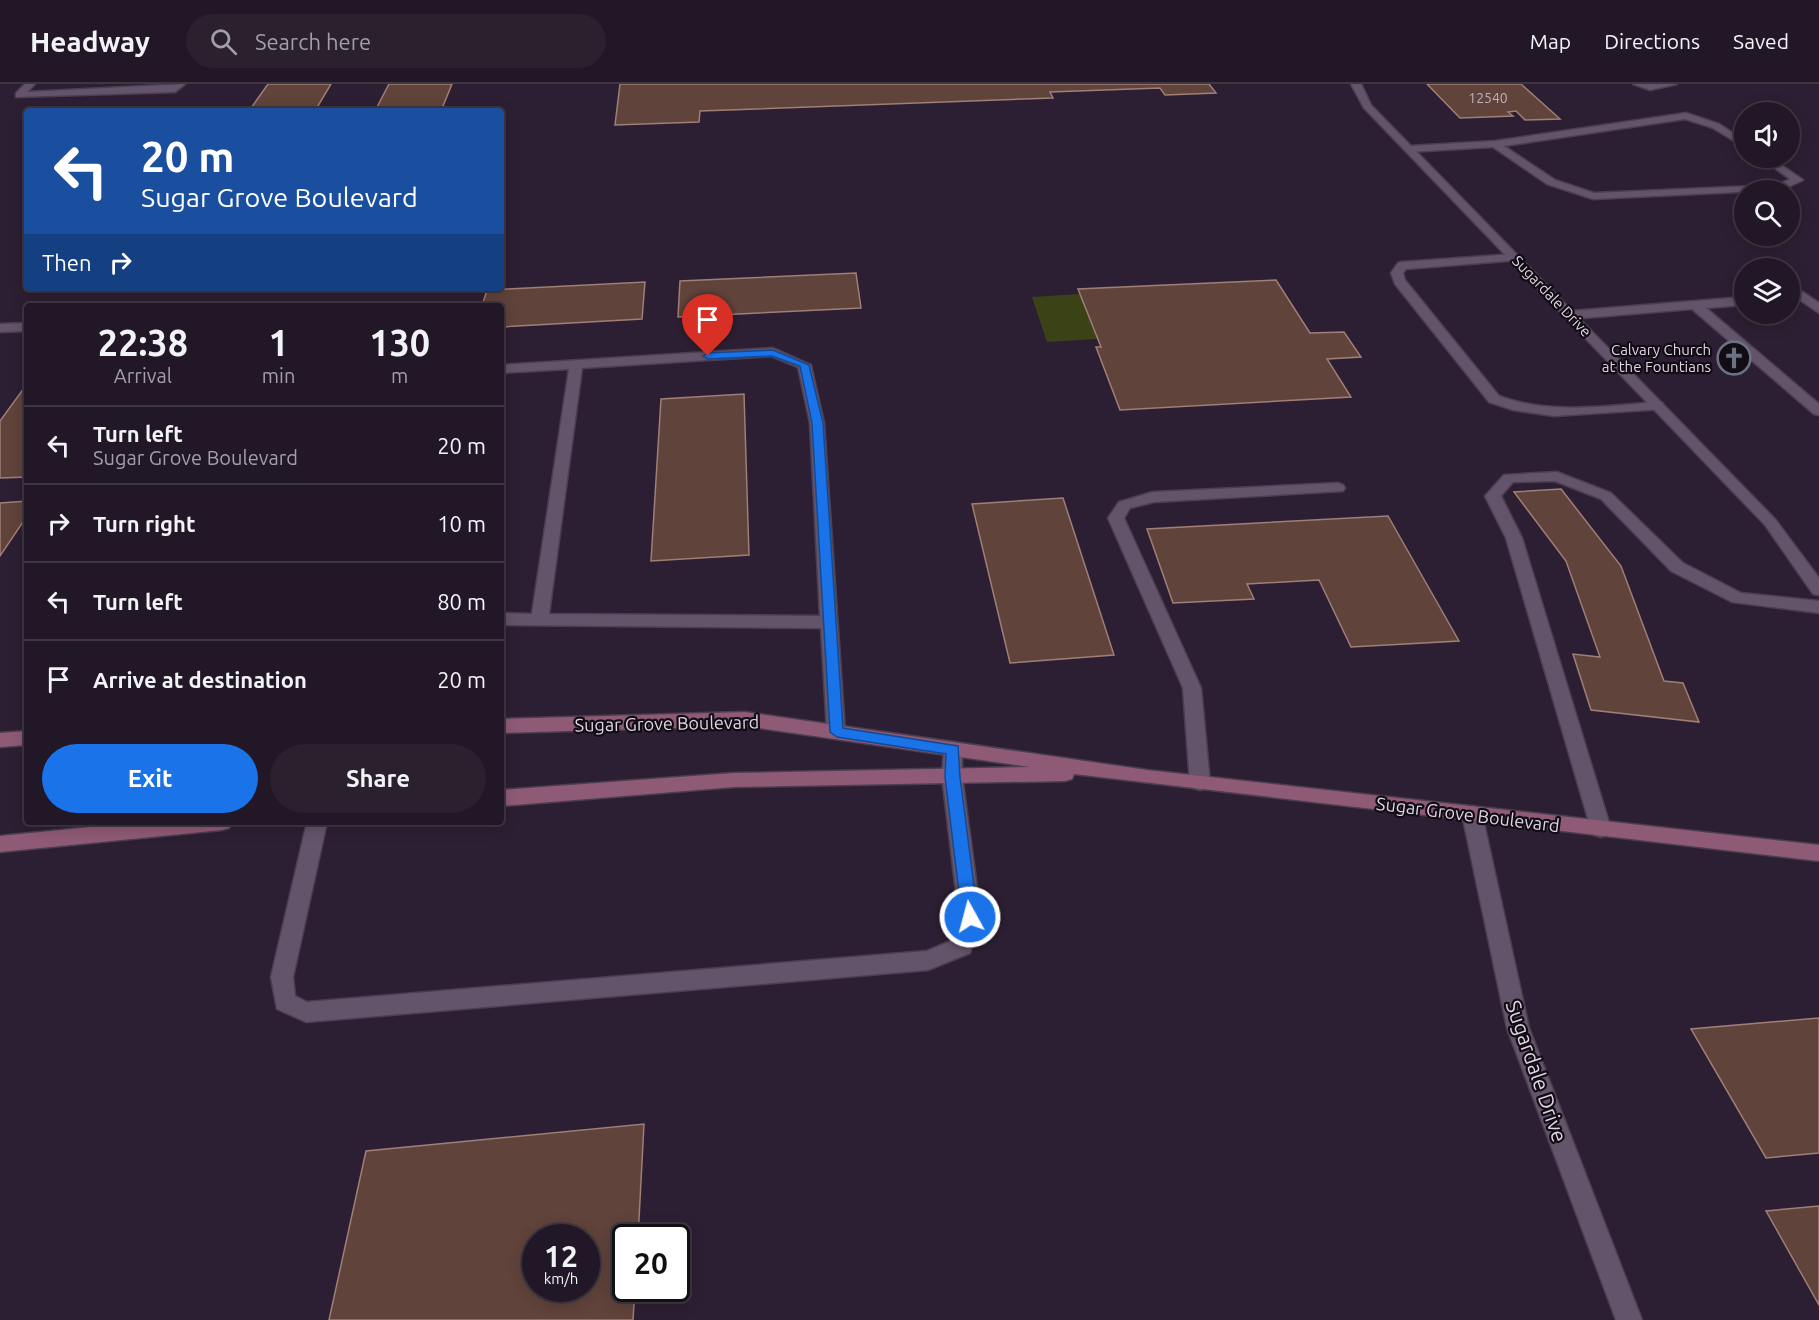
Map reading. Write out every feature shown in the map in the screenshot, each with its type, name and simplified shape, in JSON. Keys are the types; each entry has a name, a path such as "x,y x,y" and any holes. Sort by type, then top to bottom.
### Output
{"street":[{"path":"30,84 19,95 176,89 180,84"},
{"name":"Sugardale Drive","path":"1356,84 1367,106 1770,522 1819,590"},
{"path":"1638,84 1650,87 1672,84"},
{"path":"1408,148 1495,144 1686,116 1716,126 1734,138"},
{"path":"1495,144 1551,182 1593,196 1779,188 1798,180 1780,168"},
{"path":"1515,258 1402,266 1397,273 1399,281 1494,399 1540,413 1658,406"},
{"path":"1800,296 1819,296"},
{"path":"1803,296 1819,309"},
{"path":"1570,315 1734,302"},
{"path":"1695,305 1819,411"},
{"path":"0,328 24,327"},
{"path":"504,369 773,352 804,365 817,423 837,732"},
{"path":"540,619 576,364"},
{"path":"1601,829 1514,538 1493,496 1509,478 1557,477 1606,496 1677,567 1738,598 1819,607"},
{"path":"1200,783 1192,688 1116,518 1124,505 1153,497 1338,488"},
{"path":"504,619 830,622"},
{"name":"Sugar Grove Boulevard","path":"504,726 745,719 1118,773 1819,853"},
{"path":"0,740 24,738"},
{"path":"316,825 282,977 285,1002 306,1012 928,960 962,946 970,917 952,777 953,749"},
{"name":"Sugar Grove Boulevard","path":"504,798 734,780 1118,773"},
{"name":"Sugardale Drive","path":"1472,814 1518,1028 1629,1320"},
{"path":"1,846 194,825"}],"green space":[{"path":"1080,294 1097,339 1047,342 1032,297"}],"building":[{"path":"268,84 331,84 317,108 251,108"},
{"path":"389,84 452,84 442,108 377,108"},
{"path":"620,84 1209,84 1216,93 1165,95 1160,88 1050,92 1053,98 700,111 699,122 615,125"},
{"path":"1427,84 1521,84 1560,119 1525,120 1516,111 1508,112 1513,116 1460,118"},
{"path":"856,273 861,308 678,317 680,281"},
{"path":"1276,280 1310,333 1344,332 1361,357 1327,359 1351,397 1120,410 1096,347 1101,347 1078,289"},
{"path":"645,282 642,319 504,327 504,303 483,303 487,291 504,291 504,289"},
{"path":"24,388 24,477 0,478 0,421"},
{"path":"744,394 749,555 651,561 661,399"},
{"path":"1561,489 1621,566 1664,681 1683,683 1699,722 1591,710 1573,654 1600,657 1566,561 1514,492"},
{"path":"1063,498 1114,655 1010,663 972,504"},
{"path":"24,501 24,520 0,556 0,503"},
{"path":"1388,516 1459,641 1351,647 1319,580 1247,584 1254,599 1173,603 1147,529"},
{"path":"1819,1018 1819,1153 1766,1158 1691,1029"},
{"path":"644,1124 639,1224 612,1224 612,1302 634,1302 633,1320 329,1320 366,1151"},
{"path":"1819,1206 1819,1305 1766,1211"}],"place":[{"name":"Calvary Church at the Fountians","path":"1734,358"}],"route":[{"path":"708,356 773,352 804,365 817,423 837,732 953,749 952,777 970,917"}]}
